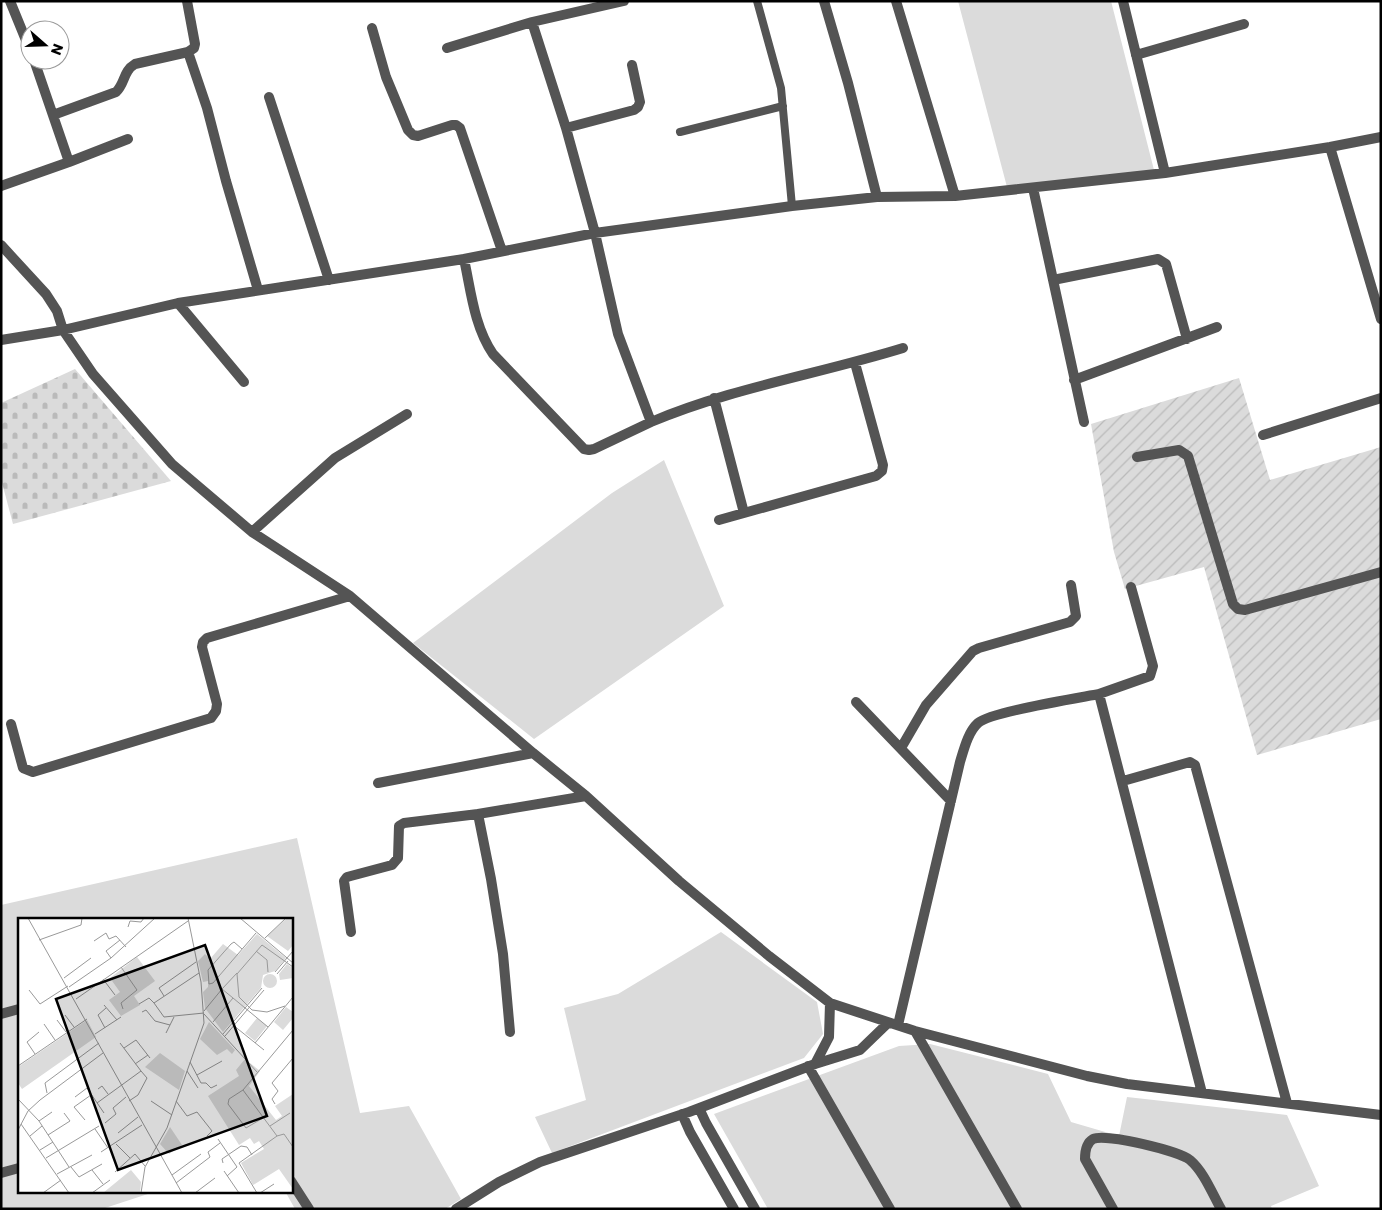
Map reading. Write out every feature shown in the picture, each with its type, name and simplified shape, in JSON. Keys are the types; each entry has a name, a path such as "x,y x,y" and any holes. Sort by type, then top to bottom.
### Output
{"street":[{"path":"10,1 20,26"},
{"path":"54,115 116,92 120,89 129,68 135,64 188,52 194,48 195,44 187,1"},
{"path":"447,48 532,22 606,3 624,1"},
{"path":"824,1 848,83 877,197"},
{"path":"896,1 955,196"},
{"path":"1123,1 1165,173"},
{"path":"532,22 566,128 595,233 618,334 651,422"},
{"path":"1136,56 1244,24"},
{"path":"372,28 386,77 408,130 413,135 418,136 452,125 460,128 502,251"},
{"path":"188,52 207,108 258,290"},
{"path":"566,128 634,110 638,107 640,102 632,65"},
{"path":"38,70 69,162"},
{"path":"269,97 329,280"},
{"path":"1,340 63,330 178,303 464,259 595,233 792,206 877,197 955,196 1165,173 1381,137"},
{"path":"1,186 128,139"},
{"path":"1330,147 1381,319"},
{"path":"1033,188 1084,422"},
{"path":"1,246 46,294 57,311 63,330 93,374 172,464 252,532 350,596 586,796 709,906 768,956 830,1003 893,1024 1119,1083 1381,1115"},
{"path":"464,259 479,327 486,343 493,354 584,449 594,449 651,422 714,398 856,363 903,348"},
{"path":"1053,280 1158,259 1163,261 1166,264 1187,339"},
{"path":"178,303 244,382"},
{"path":"1074,380 1217,327"},
{"path":"719,520 876,476 882,471 883,465 856,363"},
{"path":"714,398 744,513"},
{"path":"1262,435 1381,398"},
{"path":"252,532 335,458 407,414"},
{"path":"1137,457 1179,450 1188,456 1233,604 1238,610 1245,610 1381,572"},
{"path":"901,748 926,705 973,651 1070,622 1074,619 1076,616 1071,585"},
{"path":"456,1209 499,1182 540,1162 699,1108 812,1065 860,1050 893,1024 965,744 973,728 983,719 1000,714 1099,694 1150,676 1153,666 1132,587"},
{"path":"11,724 23,768 33,772 211,718 216,711 217,704 202,647 203,642 207,638 350,596"},
{"path":"1099,694 1202,1093"},
{"path":"856,702 950,801"},
{"path":"378,782 533,753"},
{"path":"1123,781 1190,762 1195,765 1287,1103"},
{"path":"351,932 344,881 396,862 398,858 399,826 404,823 478,814 586,796"},
{"path":"478,814 503,954 510,1032"},
{"path":"812,1065 829,1036 830,1003"},
{"path":"1,1014 18,1009"},
{"path":"915,1030 1017,1209"},
{"path":"812,1065 890,1209"},
{"path":"699,1108 755,1209"},
{"path":"682,1114 733,1209 750,1199"},
{"path":"1113,1209 1086,1159 1085,1150 1089,1142 1096,1138 1110,1137 1178,1154 1188,1159 1198,1168 1221,1209"},
{"path":"1,1173 18,1168"},
{"path":"292,1183 308,1209"}],"lane":[{"path":"757,1 777,69 783,106 792,206"},
{"path":"680,132 783,106"}],"green space":[{"path":"958,1 1111,1 1154,170 1007,187"},
{"path":"75,369 171,481 13,524 1,479 1,403"},
{"path":"1239,378 1270,480 1381,447 1381,719 1257,755 1204,567 1125,589 1114,552 1091,424"},
{"path":"664,460 724,606 534,739 413,643 612,493"},
{"path":"297,838 360,1113 409,1106 461,1199 445,1209 295,1209 286,1192 292,1192 292,918 18,918 18,1192 154,1192 102,1209 1,1209 1,905"},
{"path":"721,932 817,1002 823,1034 804,1058 552,1153 535,1117 586,1100 564,1008 618,994"},
{"path":"930,1044 1048,1074 1071,1122 1119,1136 1127,1097 1287,1115 1319,1186 1271,1206 1272,1209 768,1209 714,1114 899,1046"}]}
